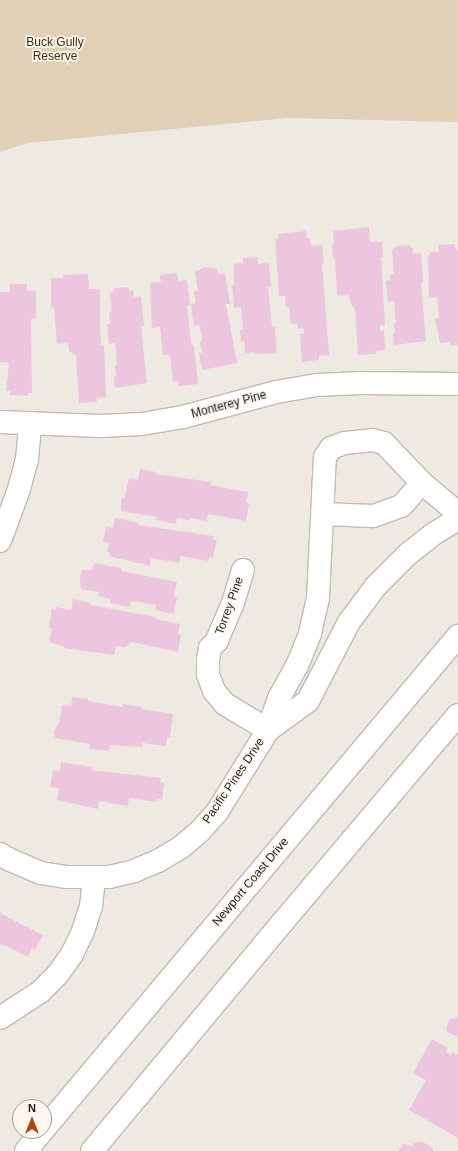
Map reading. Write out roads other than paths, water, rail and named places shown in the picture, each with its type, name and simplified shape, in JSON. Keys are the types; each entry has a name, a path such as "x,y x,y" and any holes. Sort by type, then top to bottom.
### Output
{"street":[{"name":"Monterey Pine","path":"0,422 100,426 142,424 183,417 276,392 317,385 360,383 458,384"},
{"path":"0,541 19,489 25,467 30,423"},
{"name":"Pacific Pines Drive","path":"0,854 41,873 67,877 94,878 134,871 158,861 187,843 217,812 268,730 279,698 297,666 310,633 318,598 325,457 331,448 345,443 372,440 384,443 422,483 458,514"},
{"path":"323,514 373,516 401,506 422,483"},
{"name":"Pacific Pines Drive","path":"268,730 308,701 349,622 376,586 408,554 432,535 458,520"},
{"name":"Torrey Pine","path":"243,570 232,605 217,641 210,648 208,675 214,691 225,704 268,730"},
{"name":"Newport Coast Drive","path":"52,1119 458,636"},
{"path":"92,1151 287,916 458,715"},
{"path":"0,1018 40,992 58,974 72,954 83,931 91,907 94,878"},
{"name":"Newport Coast Drive","path":"26,1151 36,1139"}],"park label":[{"name":"Buck Gully Reserve","path":"55,50"}]}
